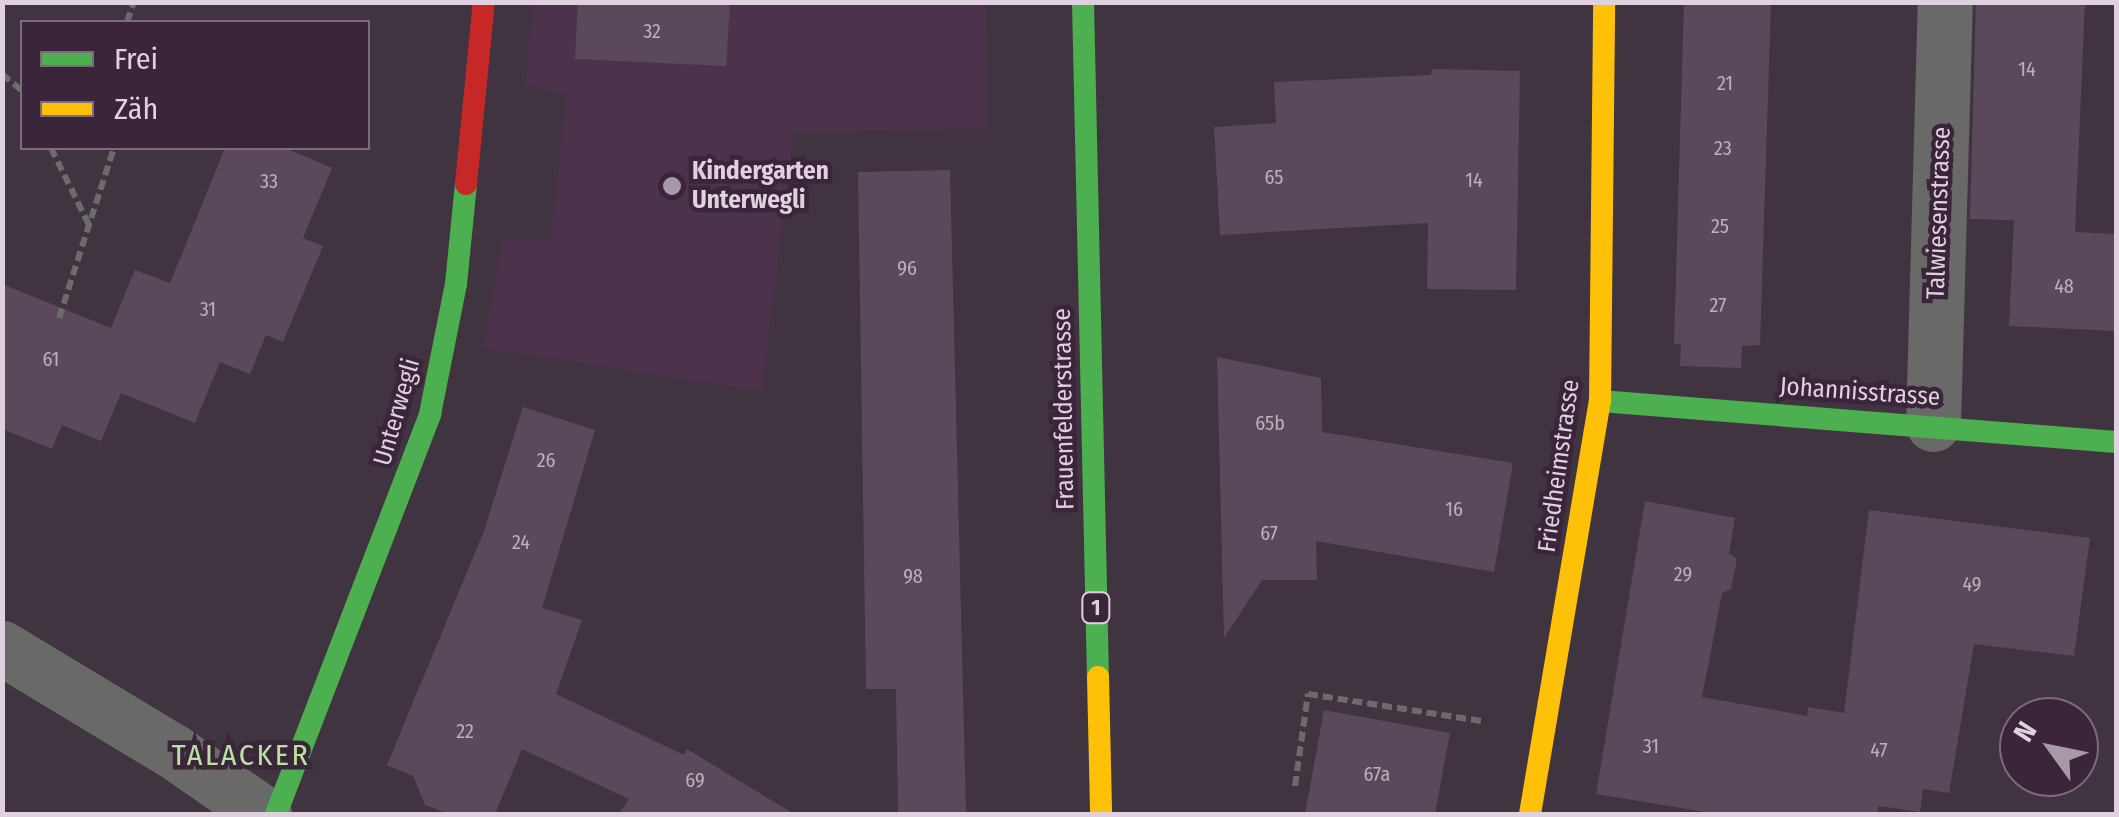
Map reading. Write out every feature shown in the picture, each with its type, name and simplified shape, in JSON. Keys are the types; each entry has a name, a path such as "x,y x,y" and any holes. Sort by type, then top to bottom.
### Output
{"street":[{"name":"Unterwegli","path":"276,814 430,414 456,284 484,2"},
{"name":"Frauenfelderstrasse","path":"1083,2 1101,814"},
{"name":"Friedheimstrasse","path":"1530,814 1600,401 1604,2"},
{"name":"Talwiesenstrasse","path":"1933,424 1944,2"},
{"name":"Johannisstrasse","path":"1600,401 1933,424 2116,442"},
{"path":"2,648 174,751 264,814"}],"path":[{"path":"51,150 90,226"},
{"path":"59,318 113,150"},
{"path":"1295,786 1308,694 1546,732"}],"shaded area":[{"name":"Kindergarten Unterwegli","path":"533,3 986,3 987,129 793,133 762,392 484,348 502,239 551,239 566,94 525,86"}],"building":[{"path":"578,2 730,2 726,66 575,59"},
{"path":"1684,2 1771,2 1760,345 1742,346 1741,368 1680,366 1681,344 1674,344"},
{"path":"1976,2 2085,2 2075,232 2116,234 2116,331 2009,326 2014,220 1970,219"},
{"path":"1432,69 1520,71 1516,290 1427,289 1428,223 1220,235 1214,127 1276,123 1274,82 1431,75"},
{"path":"224,150 290,150 332,168 303,238 323,246 283,342 266,335 250,374 220,362 195,423 121,393 101,441 62,425 52,449 2,429 2,284 111,328 135,270 170,283"},
{"path":"950,170 966,814 898,814 896,689 866,689 858,172"},
{"path":"1217,357 1321,378 1322,432 1513,463 1494,572 1316,541 1317,580 1262,580 1224,638"},
{"path":"523,407 595,430 542,608 582,620 556,694 684,755 687,749 794,814 619,814 629,799 522,749 495,814 449,814 425,805 413,776 387,765 484,531"},
{"path":"1645,501 1735,518 1729,553 1737,559 1731,589 1722,593 1702,697 1807,716 1808,707 1844,713 1869,510 2090,538 2074,656 1974,644 1949,793 1923,789 1920,812 1879,806 1877,814 1717,814 1596,794"},
{"path":"1324,710 1450,733 1435,814 1305,814"}],"traffic: fast":[{"path":"1083,2 1098,677"},
{"path":"276,814 430,414 456,284 466,184"},
{"path":"1600,401 2116,442"}],"traffic: slow":[{"path":"1530,814 1600,401 1604,2"},
{"path":"1098,677 1101,814"}],"traffic: jam":[{"path":"466,184 484,2"}],"place":[{"name":"Kindergarten Unterwegli","path":"672,186"}],"district":[{"name":"TALACKER","path":"241,755"}]}
